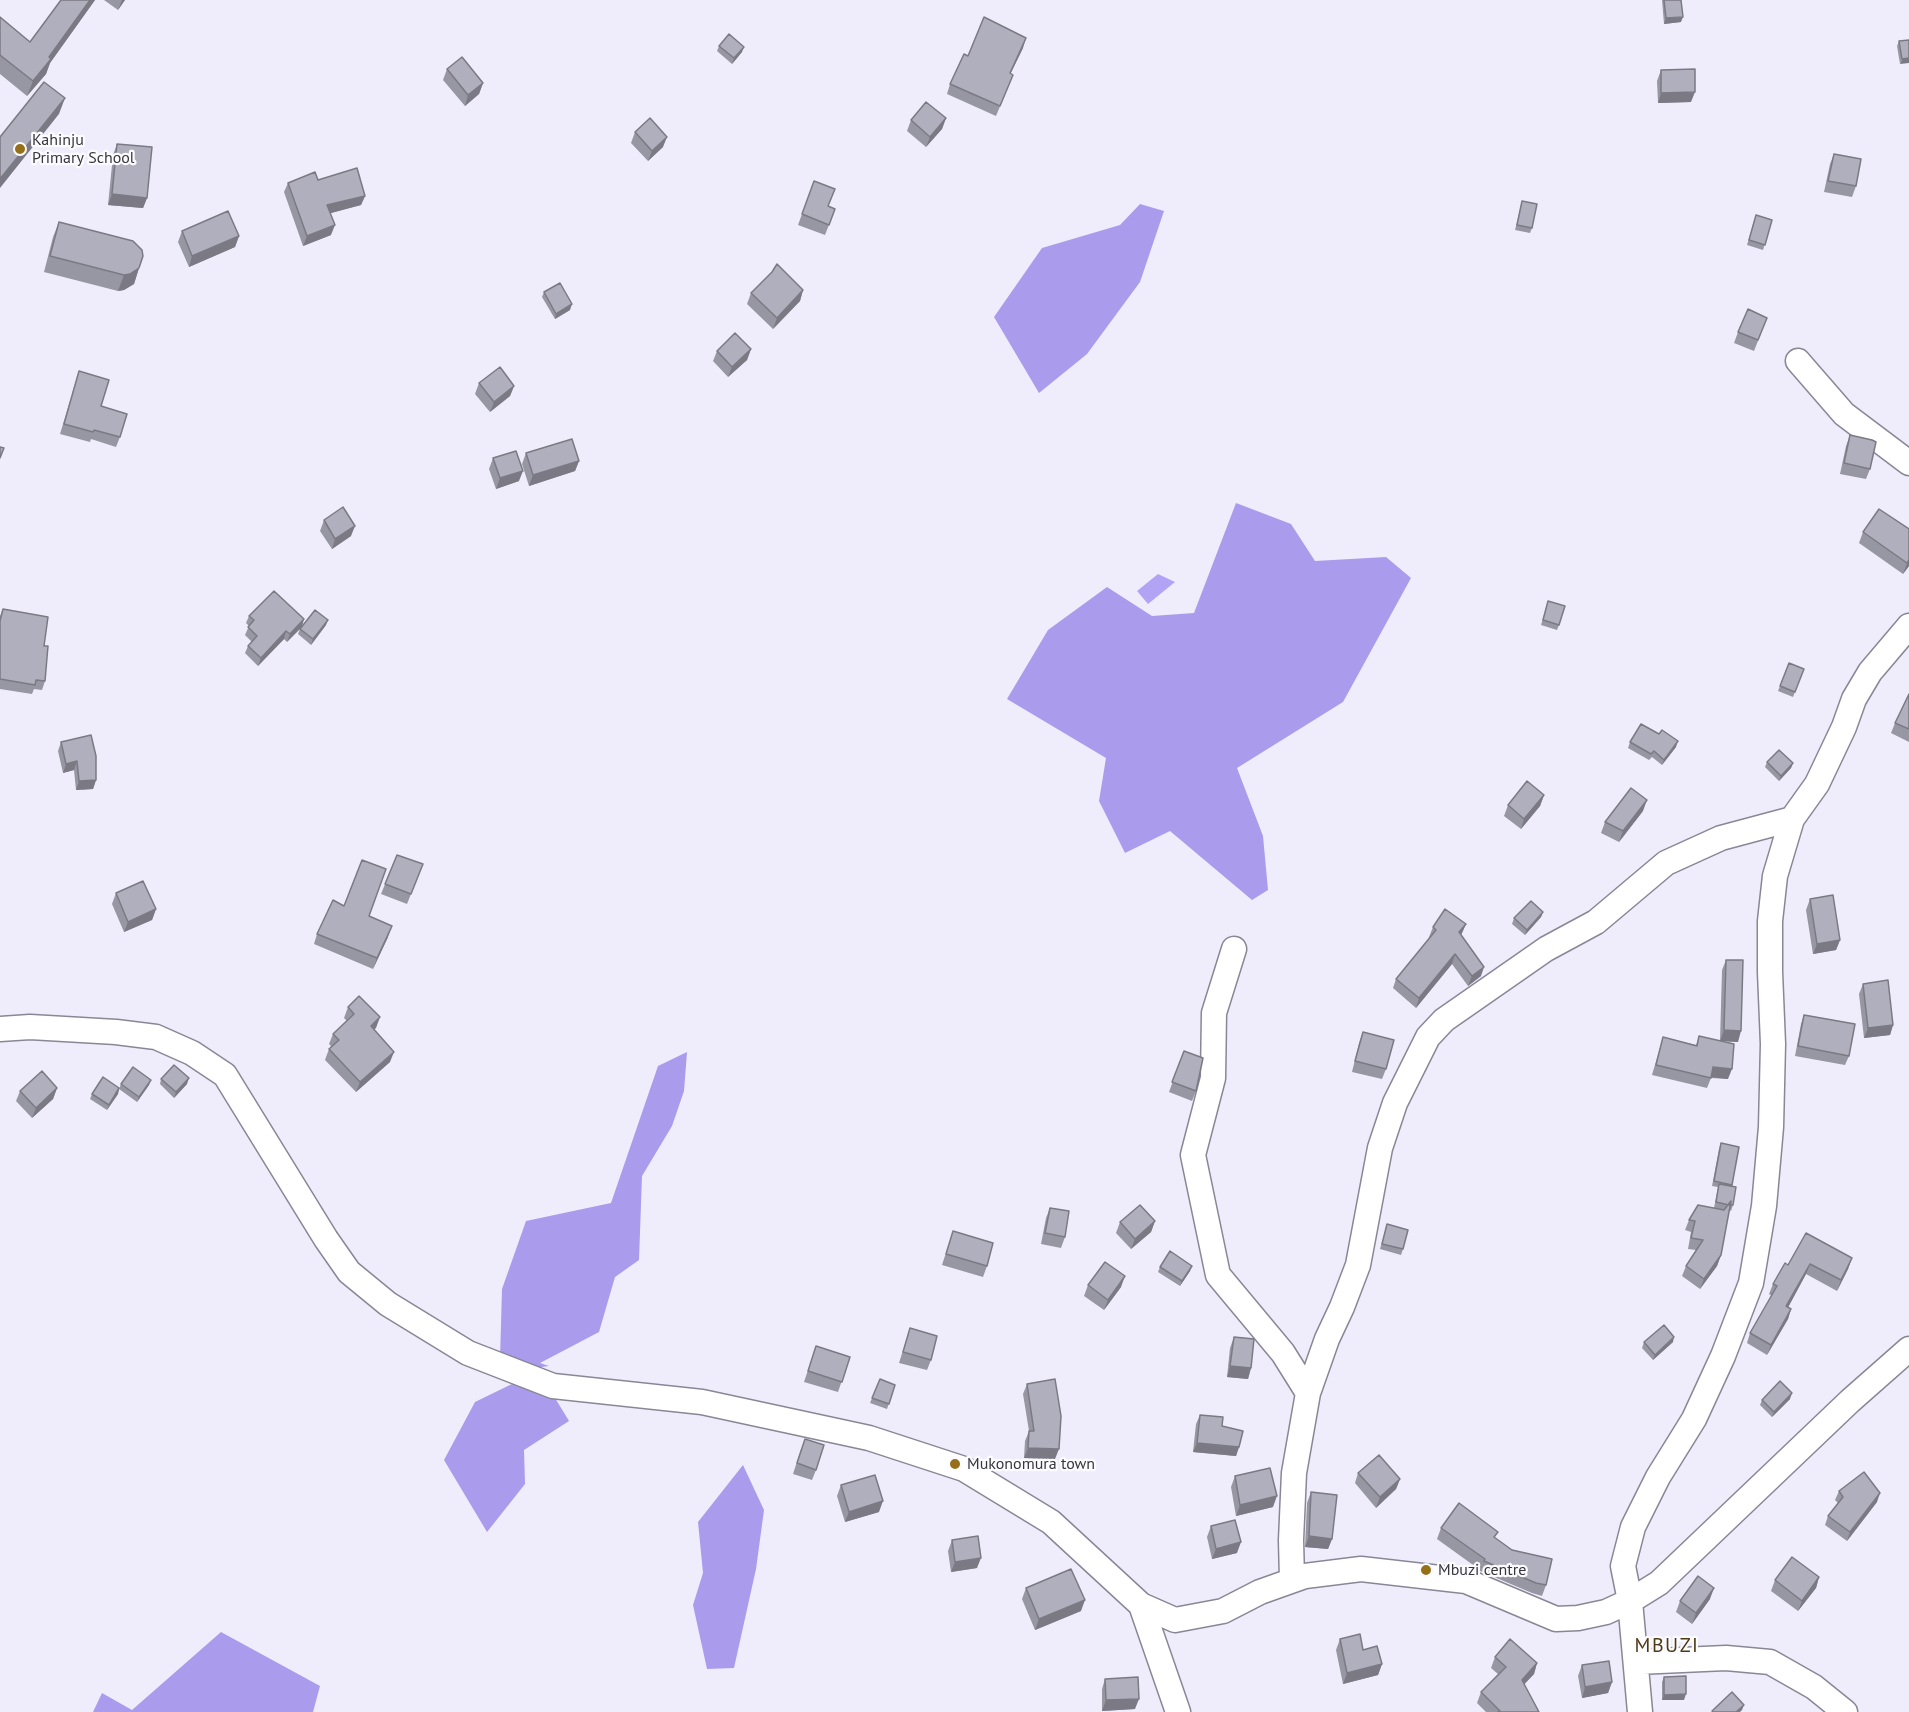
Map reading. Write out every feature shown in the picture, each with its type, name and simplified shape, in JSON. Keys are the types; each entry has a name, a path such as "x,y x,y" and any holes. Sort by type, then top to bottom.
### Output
{"street":[{"path":"1798,361 1844,414 1909,463"},
{"path":"1640,1712 1630,1601 1623,1566 1633,1527 1658,1477 1694,1419 1723,1356 1751,1282 1764,1206 1772,1127 1773,1044 1770,921 1775,876 1792,819 1817,784 1844,727 1854,699 1870,672 1909,626"},
{"path":"1292,1580 1294,1473 1308,1393 1327,1339 1358,1265 1380,1148 1395,1103 1428,1037 1444,1020 1546,949 1596,922 1666,863 1721,838 1792,819"},
{"path":"1234,949 1214,1013 1213,1078 1193,1155 1218,1275 1283,1353 1308,1393"},
{"path":"0,1029 30,1027 116,1032 156,1037 192,1053 225,1076 326,1239 350,1272 388,1304 468,1353 553,1386 713,1404 869,1438 964,1469 1051,1522 1141,1605 1175,1620 1223,1611 1260,1592 1305,1576 1361,1569 1466,1581 1556,1619 1578,1618 1606,1612 1630,1601 1659,1583 1850,1401 1909,1349"},
{"path":"1141,1605 1178,1712"},
{"path":"1637,1662 1726,1658 1770,1662 1814,1687 1845,1712"}],"shaded area":[{"path":"1140,204 1164,211 1140,282 1087,354 1039,393 994,317 1042,248 1120,225"},
{"path":"1236,503 1291,524 1315,561 1386,557 1411,578 1343,702 1237,768 1263,836 1268,890 1252,900 1170,831 1125,853 1099,801 1106,758 1007,699 1048,630 1107,587 1152,616 1194,613"},
{"path":"1158,574 1175,582 1148,604 1137,591"},
{"path":"687,1052 684,1091 672,1126 642,1176 639,1260 615,1277 599,1332 540,1363 549,1366 526,1369 500,1359 502,1289 526,1221 611,1203 658,1066"},
{"path":"514,1383 555,1398 569,1421 524,1450 525,1484 487,1532 444,1460 475,1402"},
{"path":"743,1465 764,1510 756,1569 734,1668 707,1669 693,1605 703,1573 698,1522"},
{"path":"221,1632 320,1686 313,1712 93,1712 102,1693 132,1710"}],"building":[{"path":"61,0 90,0 49,57 51,59 33,81 0,55 0,17 30,42"},
{"path":"1664,0 1681,0 1683,17 1666,18"},
{"path":"984,17 1026,38 1010,73 1013,75 1000,106 950,84 964,54 968,56"},
{"path":"729,34 744,47 734,58 719,46"},
{"path":"1909,40 1909,58 1902,59 1899,41"},
{"path":"462,57 483,83 468,95 447,69"},
{"path":"1695,69 1695,92 1661,93 1661,70"},
{"path":"44,82 65,98 0,179 0,137"},
{"path":"926,102 946,118 930,137 911,120"},
{"path":"650,118 667,137 652,151 635,132"},
{"path":"117,144 152,147 147,198 112,194"},
{"path":"1834,154 1861,159 1856,186 1828,181"},
{"path":"357,168 365,196 327,205 335,225 307,236 288,183 315,172 318,180"},
{"path":"814,181 835,189 828,206 835,209 829,225 802,214"},
{"path":"1522,201 1537,204 1532,228 1517,225"},
{"path":"228,211 239,236 192,256 182,231"},
{"path":"1756,215 1772,220 1765,245 1749,240"},
{"path":"59,222 133,241 142,250 143,256 139,268 124,275 50,256"},
{"path":"777,264 803,290 777,318 751,293"},
{"path":"560,283 572,304 556,314 544,292"},
{"path":"1748,309 1767,318 1758,340 1738,332"},
{"path":"735,333 751,349 732,367 717,351"},
{"path":"500,367 514,386 494,402 479,383"},
{"path":"79,371 109,380 101,406 127,414 120,437 64,424"},
{"path":"1850,435 1876,442 1870,469 1844,463"},
{"path":"572,439 579,461 533,475 526,453"},
{"path":"516,451 523,471 500,478 493,458"},
{"path":"343,507 355,526 335,539 324,520"},
{"path":"1879,509 1909,529 1909,560 1907,563 1863,532"},
{"path":"274,591 304,619 290,634 286,631 261,658 248,646 257,636 248,627 254,620 249,616"},
{"path":"1548,601 1565,606 1559,625 1543,620"},
{"path":"3,609 48,617 44,646 48,646 45,681 36,680 35,685 0,679 0,621"},
{"path":"315,610 328,620 313,639 300,629"},
{"path":"1789,663 1804,669 1795,692 1780,686"},
{"path":"1909,694 1909,729 1895,723"},
{"path":"1641,724 1659,734 1662,730 1678,741 1664,760 1654,751 1651,754 1630,742"},
{"path":"91,735 96,756 96,780 79,781 77,761 66,764 61,742"},
{"path":"1779,750 1793,763 1781,776 1767,762"},
{"path":"1527,781 1544,795 1524,819 1508,805"},
{"path":"1631,788 1647,800 1623,831 1605,822"},
{"path":"397,855 423,864 411,894 385,884"},
{"path":"362,860 386,869 369,916 392,926 377,958 317,934 333,900 344,906"},
{"path":"143,881 156,909 128,922 116,893"},
{"path":"1833,895 1840,940 1817,944 1810,899"},
{"path":"1531,901 1543,912 1527,930 1514,918"},
{"path":"1445,909 1466,924 1459,932 1484,967 1472,976 1455,954 1419,998 1396,979 1436,930 1433,927"},
{"path":"1726,960 1743,960 1741,1031 1724,1030"},
{"path":"1888,980 1893,1025 1868,1028 1863,984"},
{"path":"359,996 380,1017 371,1026 394,1052 360,1082 329,1049 339,1040 333,1034 354,1014 348,1007"},
{"path":"1804,1015 1855,1024 1849,1056 1798,1046"},
{"path":"1363,1032 1394,1040 1386,1069 1355,1061"},
{"path":"1699,1036 1734,1044 1732,1069 1713,1067 1711,1078 1656,1065 1663,1037 1697,1046"},
{"path":"1184,1051 1203,1058 1196,1091 1172,1082"},
{"path":"174,1065 189,1078 176,1092 161,1079"},
{"path":"133,1067 151,1080 139,1097 121,1084"},
{"path":"42,1071 57,1088 36,1108 20,1091"},
{"path":"103,1077 119,1088 109,1105 92,1094"},
{"path":"1721,1143 1739,1147 1732,1185 1714,1181"},
{"path":"1719,1184 1736,1187 1733,1205 1730,1205 1731,1201 1729,1205 1716,1202"},
{"path":"1731,1201 1721,1255 1704,1279 1686,1266 1703,1240 1691,1238 1695,1221 1689,1220 1698,1205 1724,1210"},
{"path":"1140,1205 1155,1221 1135,1239 1120,1222"},
{"path":"1050,1208 1069,1211 1065,1237 1045,1233"},
{"path":"1387,1224 1408,1230 1403,1249 1382,1244"},
{"path":"953,1231 993,1243 987,1266 946,1254"},
{"path":"1806,1233 1852,1258 1841,1280 1810,1264 1786,1306 1791,1309 1771,1345 1750,1333 1777,1286 1773,1284 1785,1263 1788,1265"},
{"path":"1170,1251 1192,1266 1182,1281 1160,1267"},
{"path":"1105,1262 1125,1276 1108,1300 1088,1285"},
{"path":"1664,1325 1674,1337 1655,1355 1644,1342"},
{"path":"910,1328 937,1336 931,1360 903,1352"},
{"path":"1234,1337 1254,1339 1251,1368 1230,1366"},
{"path":"816,1346 850,1357 842,1382 808,1371"},
{"path":"880,1379 895,1385 889,1404 872,1398"},
{"path":"1055,1379 1061,1416 1059,1449 1028,1448 1029,1431 1034,1431 1027,1384"},
{"path":"1780,1381 1792,1393 1774,1412 1762,1400"},
{"path":"1200,1415 1223,1417 1222,1426 1243,1431 1239,1447 1197,1443"},
{"path":"805,1439 824,1445 816,1470 797,1463"},
{"path":"1379,1455 1400,1479 1380,1497 1358,1473"},
{"path":"1270,1468 1277,1496 1240,1505 1235,1476"},
{"path":"1864,1472 1880,1493 1850,1532 1828,1516 1843,1497 1839,1491"},
{"path":"875,1475 883,1501 849,1512 841,1485"},
{"path":"1311,1492 1337,1495 1332,1539 1309,1536"},
{"path":"1459,1503 1498,1532 1494,1537 1512,1550 1552,1559 1546,1585 1484,1561 1485,1559 1441,1528"},
{"path":"1235,1520 1241,1542 1216,1549 1211,1526"},
{"path":"978,1536 981,1558 955,1562 952,1540"},
{"path":"1792,1557 1819,1577 1802,1601 1775,1580"},
{"path":"1071,1569 1085,1600 1039,1619 1026,1588"},
{"path":"1698,1576 1714,1588 1696,1613 1680,1601"},
{"path":"1360,1634 1363,1650 1377,1646 1382,1664 1347,1673 1340,1639"},
{"path":"1510,1639 1537,1663 1522,1680 1539,1712 1498,1712 1500,1711 1481,1692 1506,1667 1495,1657"},
{"path":"1609,1661 1612,1682 1585,1687 1582,1665"},
{"path":"1686,1676 1686,1694 1664,1695 1664,1677"},
{"path":"1138,1677 1139,1699 1106,1700 1105,1679"},
{"path":"1732,1692 1744,1705 1736,1712 1712,1711"}],"place":[{"name":"Kahinju Primary School","path":"20,149"},
{"name":"Mukonomura town","path":"955,1464"},
{"name":"Mbuzi centre","path":"1426,1570"}],"district":[{"name":"MBUZI","path":"1667,1646"}]}
